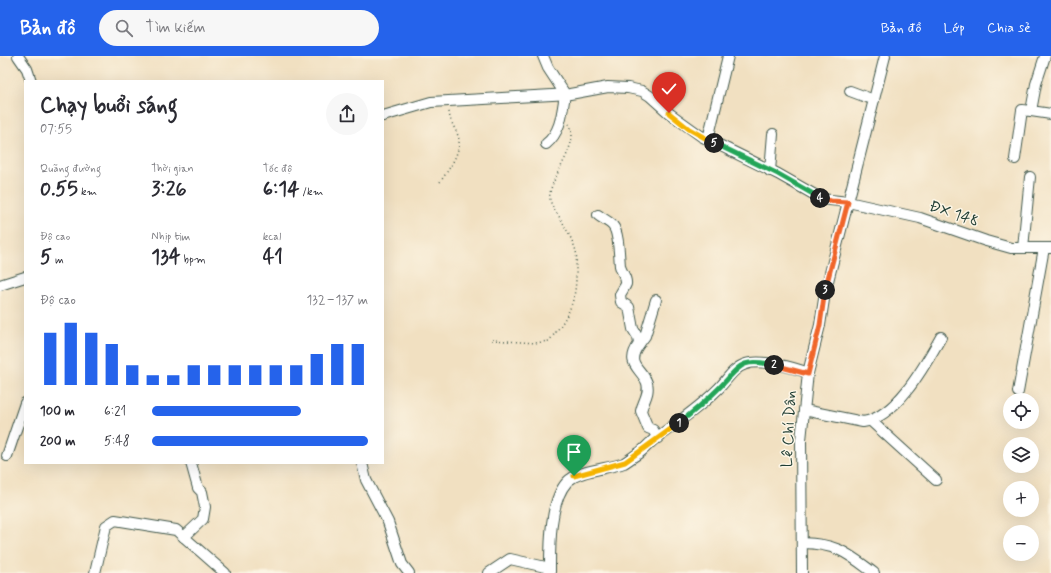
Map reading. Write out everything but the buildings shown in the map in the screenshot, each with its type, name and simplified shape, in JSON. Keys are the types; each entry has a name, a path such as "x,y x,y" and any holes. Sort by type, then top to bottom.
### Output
{"street":[{"path":"18,56 27,69 31,80"},
{"path":"543,56 548,68 565,94 562,112 554,137 546,144"},
{"path":"708,140 728,56"},
{"name":"Lê Chí Dân","path":"802,573 801,440 808,374 820,325 825,293 885,56"},
{"path":"1031,111 1036,84 1045,56"},
{"name":"ĐX 148","path":"384,116 431,102 450,100 565,94 608,87 642,90 689,129 708,140 770,170 822,199 848,202 920,218 1011,248 1048,248"},
{"path":"850,91 874,100"},
{"path":"1015,159 1022,110 1051,114"},
{"path":"770,170 773,134"},
{"path":"1023,248 1030,177"},
{"path":"598,215 613,226 617,233 617,244 620,250 620,269 625,278 626,284 620,295 622,302 629,307 633,329 638,337 639,344"},
{"path":"1018,392 1048,248"},
{"path":"0,285 24,277"},
{"path":"656,300 645,336 634,351 634,361 637,370 647,384 647,396 641,411 648,428 653,430 658,438"},
{"path":"804,410 863,422 871,420 884,413 896,402 923,368 940,337"},
{"path":"489,573 510,559 550,570 550,534 560,493 566,482 574,476 625,462 683,420 718,390 735,369 745,364 757,361 808,374"},
{"path":"7,456 24,406"},
{"path":"871,420 936,480"},
{"path":"184,537 203,520 205,507 202,492 198,488 191,464"},
{"path":"362,464 366,480 388,522 402,564 409,573"},
{"path":"95,573 106,526 115,520 176,530 225,573"},
{"path":"802,543 824,544 840,549 874,573"}],"path":[{"path":"440,182 449,170 457,152 459,139 453,128 449,114 450,100"},
{"path":"492,340 535,343 549,341 563,324 573,305 576,288 576,251 562,221 552,206 550,193 571,142 572,129 562,112"}],"route":[{"path":"574,476 625,462 641,452 654,440 683,420 718,390 735,369 745,364 757,361 802,371 808,374 820,325 825,293 848,202 831,201 810,194 778,174 701,136 689,129 669,113"}]}
